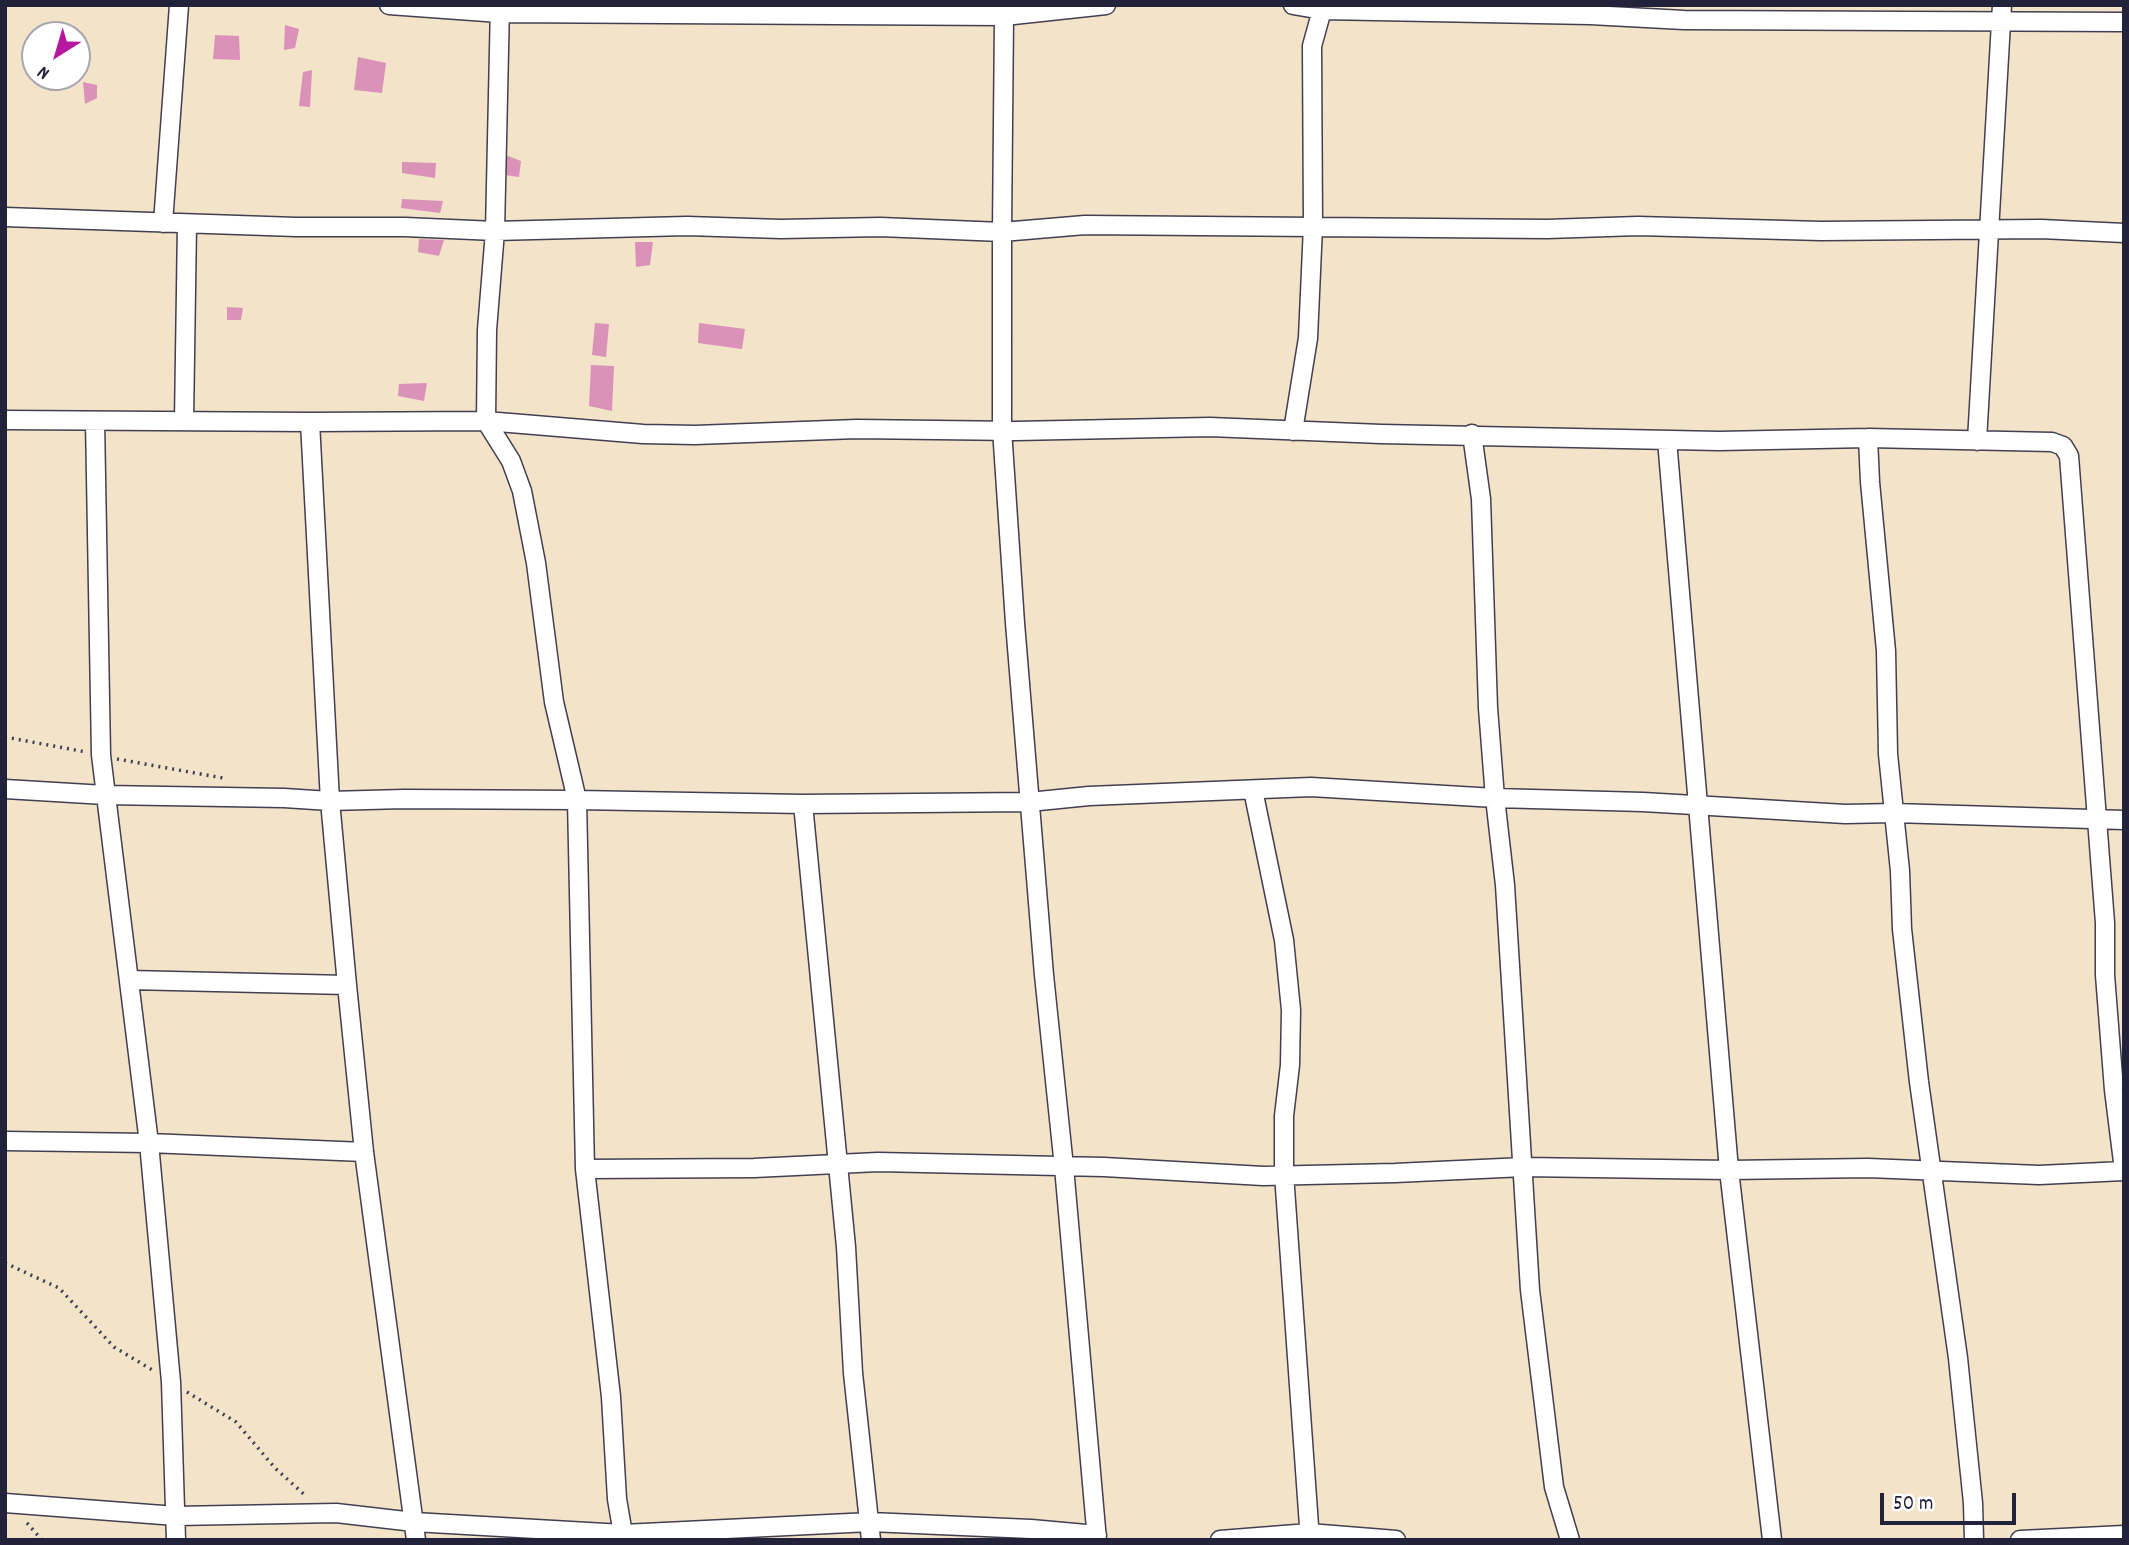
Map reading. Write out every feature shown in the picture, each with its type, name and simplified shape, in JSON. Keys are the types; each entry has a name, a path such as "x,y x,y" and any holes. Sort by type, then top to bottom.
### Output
{"street":[{"path":"163,223 179,5"},
{"path":"389,5 500,9 1006,11 1106,5"},
{"path":"1293,5 1322,10 1590,15 1684,20 1783,13 1880,23 2002,13 2124,22"},
{"path":"500,9 495,231 487,330 486,421 511,461 522,491 536,563 554,702 577,800 585,1169 611,1397 617,1499 624,1537"},
{"path":"1293,431 1308,338 1313,226 1312,46 1322,10"},
{"path":"5,1503 176,1516 336,1513 414,1531 624,1537 1031,1529 1097,1537 1029,802 1002,429 1006,11"},
{"path":"1977,442 1983,302 1990,230 2002,13"},
{"path":"5,218 495,231 687,226 781,229 880,227 1002,232 1085,225 1547,229 1638,226 1821,231 2090,230 2124,233"},
{"path":"184,421 187,224"},
{"path":"5,420 486,421 643,434 695,435 846,429 1210,427 1667,440 1868,438 2052,442 2063,446 2069,456 2105,923 2105,975 2114,1090 2124,1170 2039,1175 1868,1168 1729,1170 1524,1167 1395,1174 1235,1176 1064,1167 878,1163 754,1168 585,1169"},
{"path":"95,421 101,755 149,1143 171,1382 176,1540"},
{"path":"310,422 330,801 347,985 364,1152 414,1531"},
{"path":"1472,434 1481,499 1488,708 1505,885 1530,1290 1554,1487 1570,1540"},
{"path":"1868,438 1886,651 1888,754 1913,1037 1962,1396 1974,1540"},
{"path":"1667,440 1729,1170 1772,1540"},
{"path":"5,789 105,795 330,801 577,800 803,804 1029,802 1102,796 1311,787 1831,813 2124,820"},
{"path":"1253,790 1284,940 1289,983 1290,1065 1284,1116 1283,1174 1310,1537"},
{"path":"803,804 846,1247 853,1373 870,1531"},
{"path":"129,979 347,985"},
{"path":"5,1141 149,1143 364,1152"},
{"path":"2020,1540 2124,1535"},
{"path":"1220,1540 1310,1537 1396,1540"}],"path":[{"path":"5,737 227,778"},
{"path":"5,1263 59,1288 114,1347 236,1422 275,1468 306,1496 336,1513"}],"building":[{"path":"285,25 299,29 295,48 284,50"},
{"path":"215,35 239,36 240,60 213,59"},
{"path":"358,57 386,63 382,93 354,90"},
{"path":"312,70 310,107 299,106 303,72"},
{"path":"91,84 97,85 97,98 85,104 84,91 91,91"},
{"path":"503,154 521,161 519,177 505,175"},
{"path":"402,162 436,163 435,178 402,173"},
{"path":"402,199 443,201 440,213 401,208"},
{"path":"419,239 444,240 439,256 418,252"},
{"path":"635,242 653,242 650,265 636,267"},
{"path":"227,307 243,308 241,320 227,320"},
{"path":"595,323 609,324 606,357 592,355"},
{"path":"699,323 745,329 742,349 698,343"},
{"path":"591,365 614,366 612,411 589,406"},
{"path":"427,383 424,401 398,396 399,384"}]}
